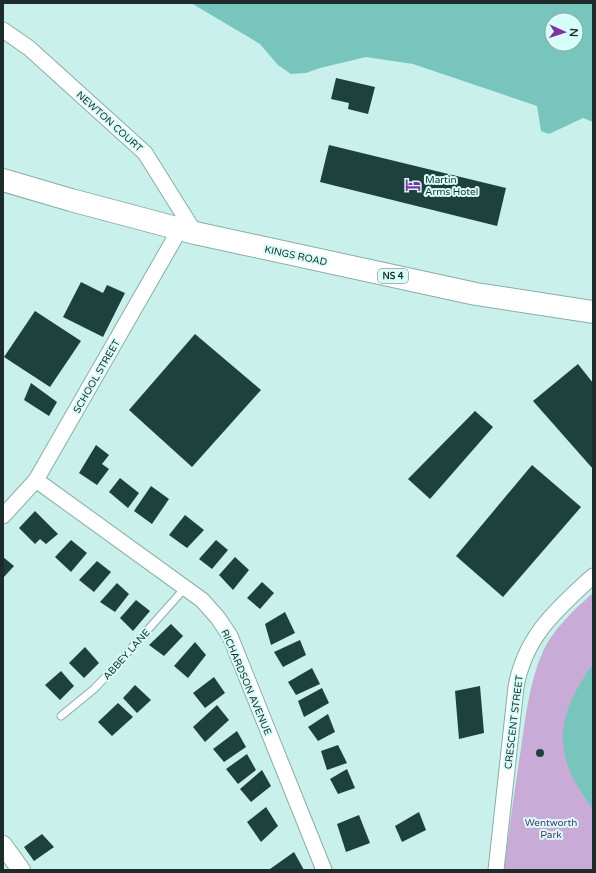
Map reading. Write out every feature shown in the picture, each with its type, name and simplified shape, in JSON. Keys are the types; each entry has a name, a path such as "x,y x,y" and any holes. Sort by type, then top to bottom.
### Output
{"main road":[{"name":"KINGS ROAD","path":"3,180 188,231 476,294 593,312"}],"street":[{"name":"NEWTON COURT","path":"3,30 29,48 145,153 188,231"},
{"name":"SCHOOL STREET","path":"3,516 36,480 188,231"},
{"name":"RICHARDSON AVENUE","path":"36,480 202,600 224,626 230,636 324,870"},
{"name":"CRESCENT STREET","path":"496,870 516,687 521,665 530,646 549,619 567,599 593,576"},
{"path":"3,845 21,870"}],"lane":[{"name":"ABBEY LANE","path":"62,716 107,676 185,588"}],"green space":[{"name":"Wentworth Park","path":"593,593 593,870 504,870 526,716 538,663 553,634 572,612"}],"water":[{"path":"191,3 593,3 593,122 583,118 549,134 541,131 537,106 413,64 366,57 320,68 306,73 291,74 278,65 260,44"},
{"path":"593,664 593,810 572,776 566,760 563,745 563,731 570,703 576,690"}],"building":[{"path":"336,78 375,87 368,114 348,109 349,103 331,99"},
{"name":"Martin Arms Hotel","path":"329,145 506,188 497,226 320,182"},
{"path":"81,282 103,293 107,285 125,293 103,337 63,317"},
{"path":"35,311 81,341 50,387 4,357"},
{"path":"195,334 261,390 192,467 129,410"},
{"path":"578,364 593,383 593,469 533,401"},
{"path":"31,383 57,402 49,416 24,400"},
{"path":"475,411 493,427 430,499 408,479"},
{"path":"96,445 109,455 102,464 109,469 97,485 79,473"},
{"path":"532,465 581,507 503,597 456,556"},
{"path":"120,478 139,493 128,508 109,492"},
{"path":"151,486 169,499 152,524 134,511"},
{"path":"35,511 58,534 46,544 40,539 35,544 19,528"},
{"path":"185,515 204,530 187,548 169,535"},
{"path":"71,540 87,553 71,572 55,557"},
{"path":"216,540 228,550 212,569 199,559"},
{"path":"3,557 14,566 3,578"},
{"path":"235,557 249,570 233,590 219,575"},
{"path":"97,561 111,572 94,592 79,580"},
{"path":"262,582 274,593 260,609 247,598"},
{"path":"117,583 129,594 115,612 100,602"},
{"path":"136,600 150,611 133,631 120,618"},
{"path":"285,612 295,633 271,645 265,624"},
{"path":"171,624 183,636 164,656 149,645"},
{"path":"300,640 306,655 283,667 274,652"},
{"path":"195,642 206,655 188,678 174,666"},
{"path":"85,647 99,663 84,678 69,663"},
{"path":"312,668 320,684 296,695 288,682"},
{"path":"61,671 74,686 60,700 45,685"},
{"path":"214,677 225,693 205,708 193,693"},
{"path":"135,685 151,700 137,713 123,698"},
{"path":"480,686 484,733 459,739 455,691"},
{"path":"322,688 329,703 304,717 298,701"},
{"path":"118,703 133,717 112,736 98,722"},
{"path":"217,705 229,720 205,742 193,727"},
{"path":"328,714 335,732 318,741 308,727"},
{"path":"237,731 246,747 224,762 213,749"},
{"path":"338,745 347,763 327,770 321,751"},
{"path":"540,749 543,750 543,756 540,757 537,756 536,753 537,750"},
{"path":"247,754 256,770 238,784 226,769"},
{"path":"347,769 355,788 338,794 330,779"},
{"path":"262,770 271,786 251,802 240,789"},
{"path":"266,807 278,826 261,842 247,822"},
{"path":"419,812 426,830 402,842 395,826"},
{"path":"359,815 370,843 346,852 337,824"},
{"path":"42,834 54,847 34,861 24,847"},
{"path":"294,852 304,870 270,869"}],"place":[{"name":"Martin Arms Hotel","path":"413,185"}]}
